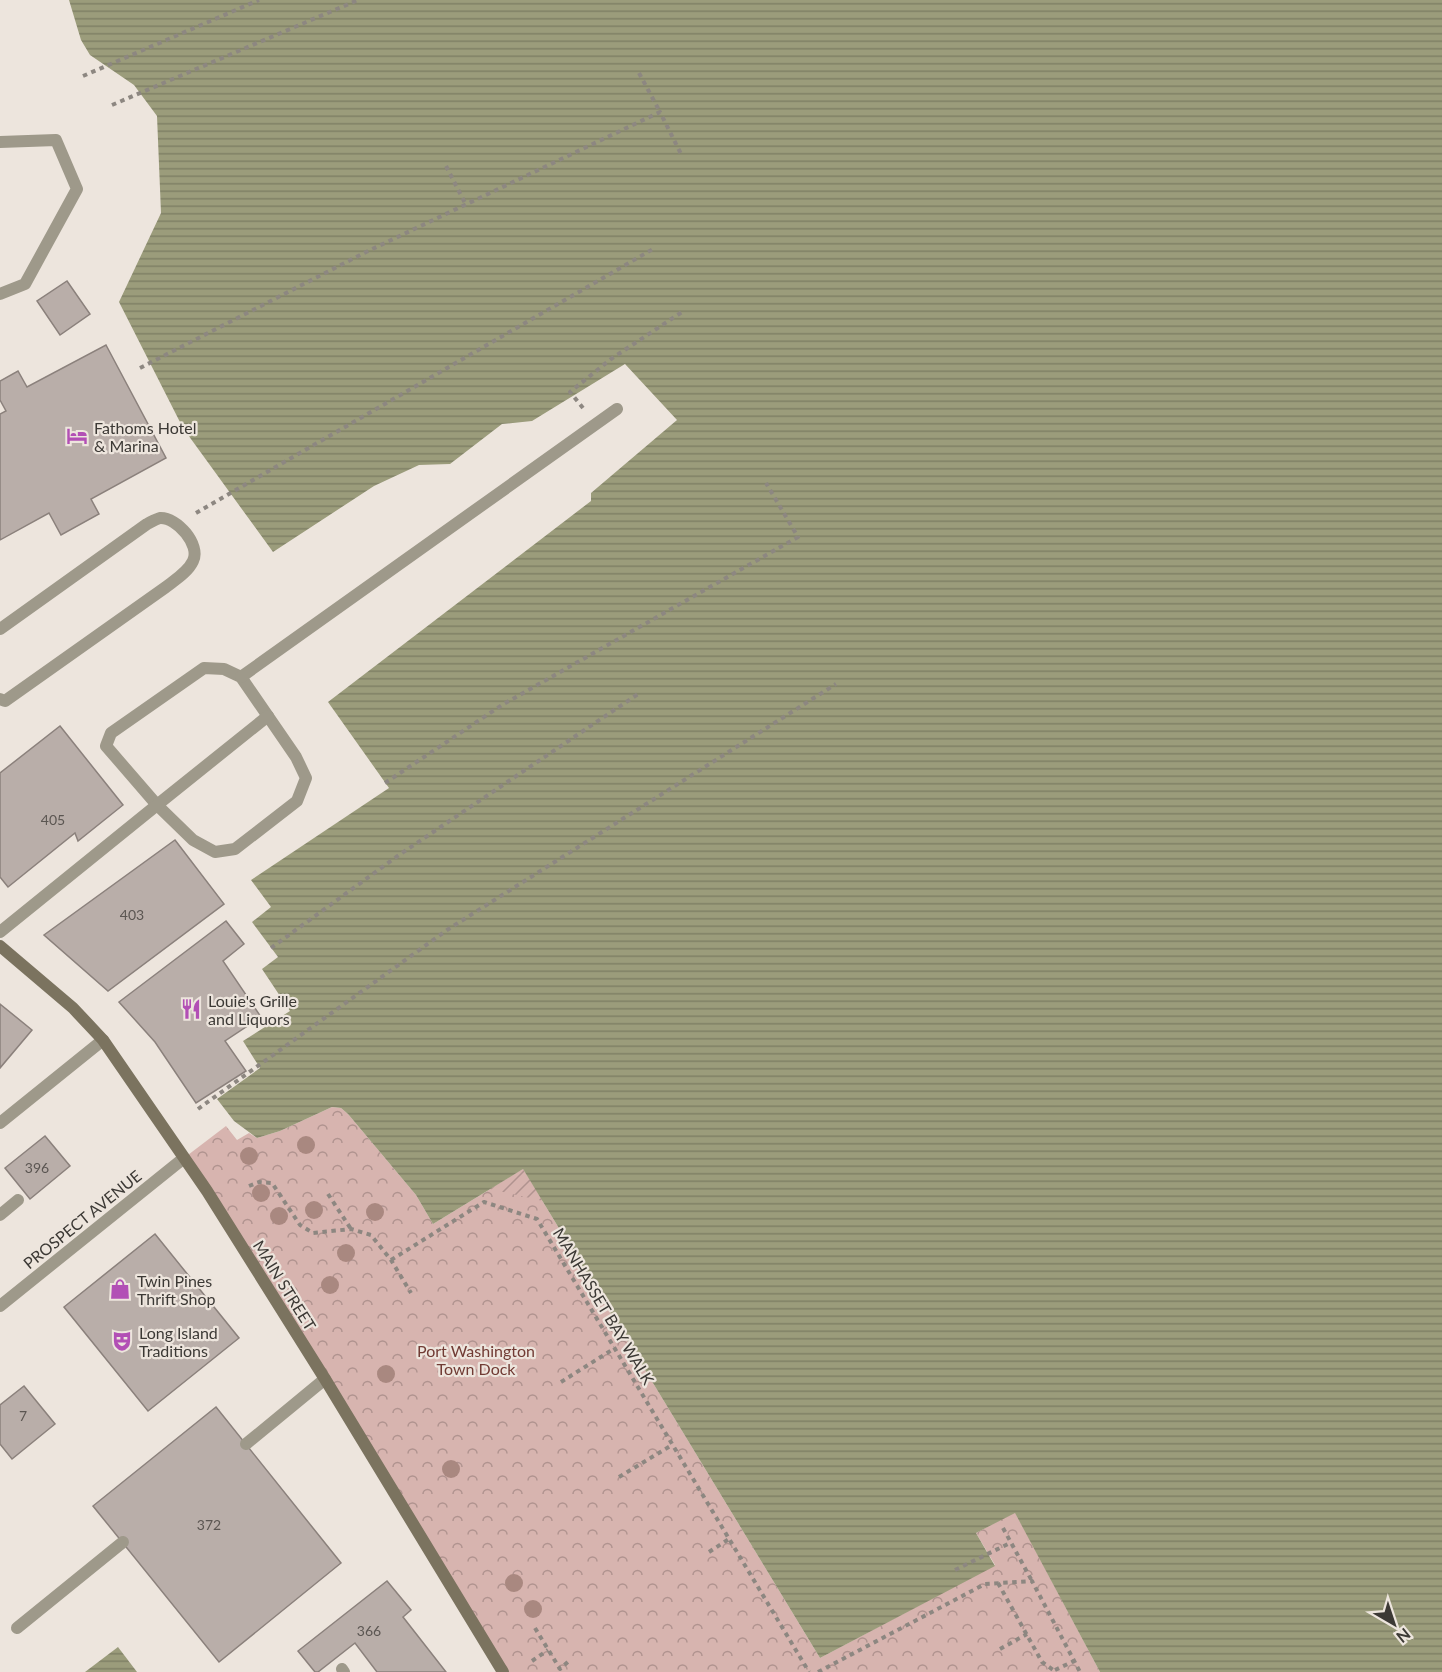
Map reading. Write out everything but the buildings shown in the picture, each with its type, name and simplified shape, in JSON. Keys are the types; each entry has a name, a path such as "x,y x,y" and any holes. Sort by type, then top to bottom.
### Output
{"main road":[{"name":"MAIN STREET","path":"0,946 73,1008 103,1040 213,1201 325,1379 503,1672"}],"street":[{"path":"0,142 56,140 76,189 25,284 0,294"},
{"path":"241,677 617,409"},
{"path":"0,629 147,524 160,518 174,522 186,533 195,548 193,562 166,587 5,701 0,699"},
{"path":"204,668 224,669 241,677 268,716 296,757 306,778 297,801 235,849 215,852 193,840 157,805 106,746 111,733 204,668"},
{"path":"0,932 268,716"},
{"path":"0,1123 103,1040"},
{"name":"PROSPECT AVENUE","path":"0,1306 184,1158"},
{"path":"0,1215 18,1200"},
{"path":"246,1444 325,1379"},
{"path":"16,1628 123,1542"}],"path":[{"path":"83,76 260,0"},
{"path":"112,105 358,0"},
{"path":"639,73 681,154"},
{"path":"140,368 366,252 660,112"},
{"path":"446,166 466,205"},
{"path":"177,525 652,249"},
{"path":"596,424 570,392 611,358 682,312"},
{"path":"385,783 502,705 798,537 766,483"},
{"path":"198,1109 447,930 836,684"},
{"path":"271,948 399,855 641,692"},
{"path":"249,1186 259,1182 272,1183 300,1225 313,1233 351,1229 371,1235 391,1260 411,1293"},
{"path":"328,1194 351,1229"},
{"name":"MANHASSET BAY WALK","path":"391,1260 484,1203 537,1219 809,1672"},
{"path":"561,1382 615,1348"},
{"path":"619,1477 672,1445"},
{"path":"1003,1528 1080,1672"},
{"path":"708,1552 729,1539"},
{"path":"955,1570 1010,1543"},
{"path":"818,1672 985,1584 1032,1581"},
{"path":"998,1583 1042,1662 1056,1671 1074,1661"},
{"path":"535,1628 560,1669 571,1659"},
{"path":"1000,1648 1027,1634"},
{"path":"532,1661 548,1650"}],"green space":[{"name":"Port Washington Town Dock","path":"332,1107 341,1108 348,1114 416,1195 433,1224 523,1169 820,1658 995,1565 976,1533 1015,1512 1100,1672 503,1672 184,1158 226,1126 237,1140 249,1133 257,1138 280,1131"},
{"path":"523,1169 543,1201 490,1189"}],"shaded area":[{"path":"69,0 1442,0 1442,1672 1100,1672 1015,1513 976,1533 995,1566 820,1658 523,1169 433,1224 416,1195 341,1108 332,1107 280,1131 257,1138 234,1121 217,1099 260,1068 243,1041 290,1011 262,969 278,957 252,922 271,907 251,880 389,788 328,702 591,501 591,493 677,420 625,364 532,421 502,424 450,464 419,465 374,486 273,552 183,428 119,302 161,213 157,116 134,85 90,55 81,40"},
{"path":"118,1647 137,1672 85,1672"}],"place":[{"name":"Fathoms Hotel & Marina","path":"77,436"},
{"name":"Louie's Grille and Liquors","path":"191,1009"},
{"name":"Twin Pines Thrift Shop","path":"120,1289"},
{"name":"Long Island Traditions","path":"122,1341"}]}
